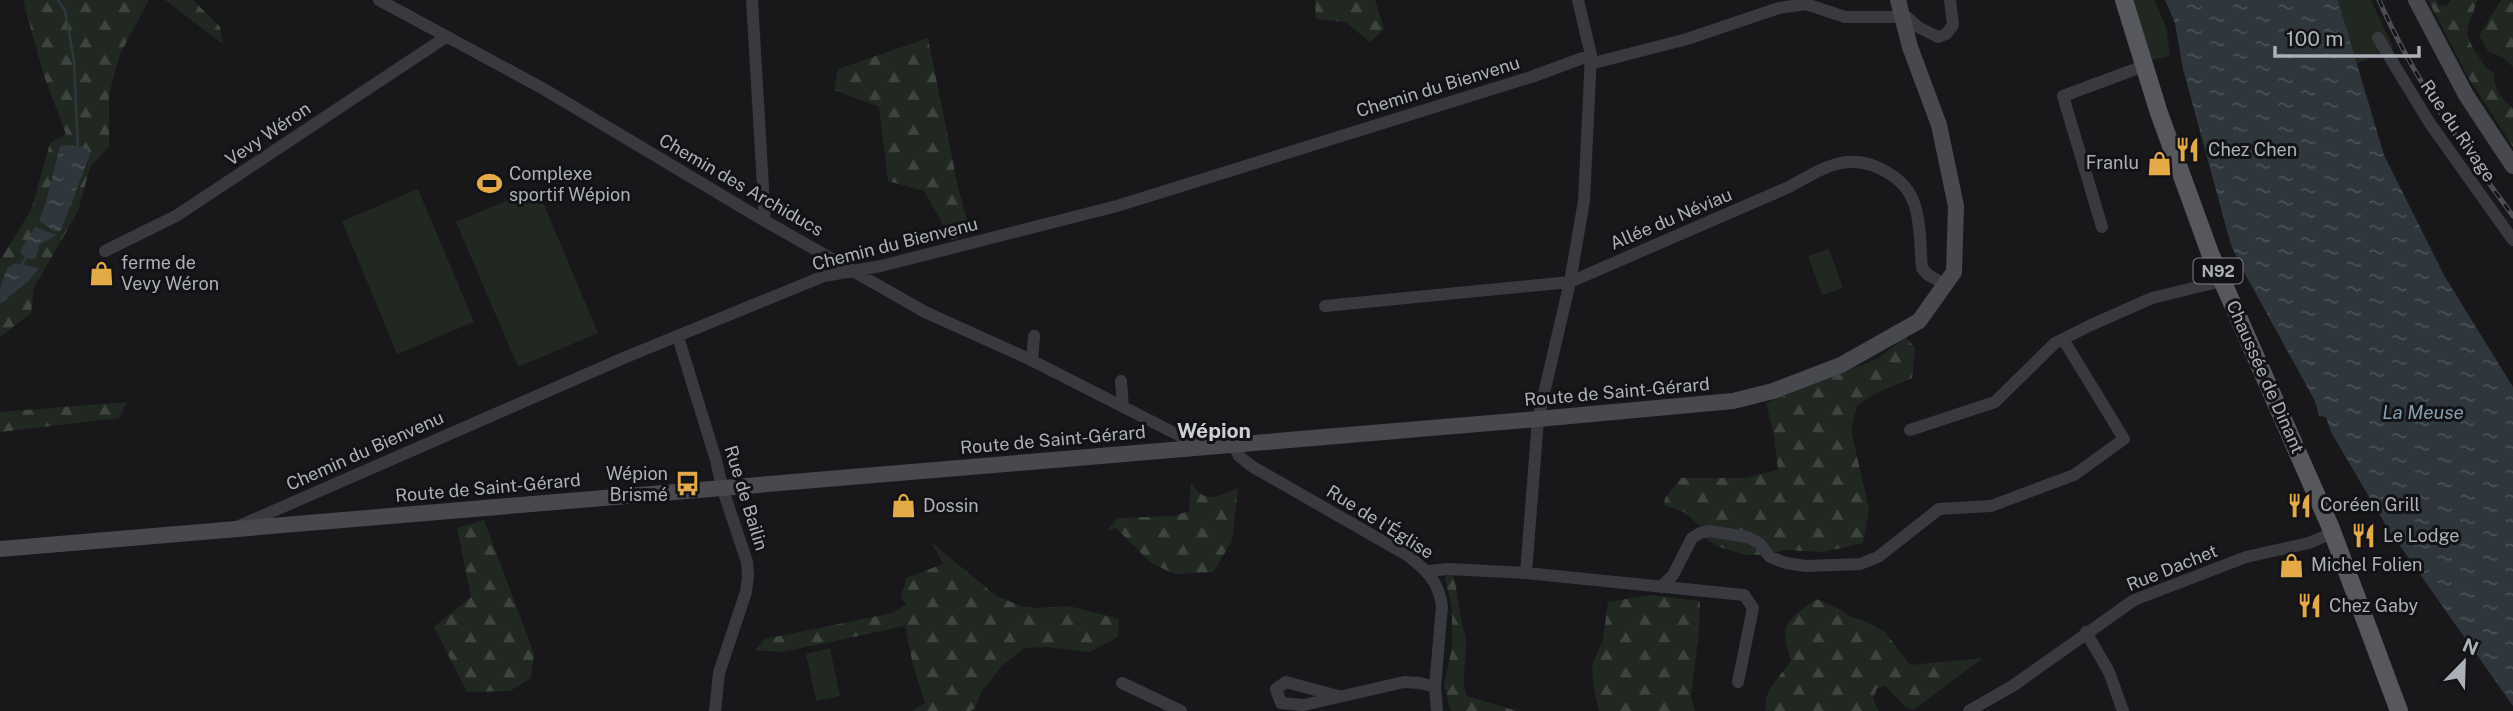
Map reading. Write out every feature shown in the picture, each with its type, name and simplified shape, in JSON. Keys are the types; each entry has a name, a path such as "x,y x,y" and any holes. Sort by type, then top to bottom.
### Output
{"main road":[{"name":"Chaussée de Dinant","path":"2124,0 2144,66 2222,281 2265,373 2332,533 2399,711"},
{"path":"2416,0 2466,94 2513,166"},
{"name":"Route de Saint-Gérard","path":"0,549 1538,419 1733,401 1773,391 1841,365 1919,321 1954,272 1956,206 1939,125 1910,47 1900,8"}],"street":[{"name":"Chemin des Archiducs","path":"379,0 542,88 765,221 925,312 1032,361 1202,447"},
{"path":"752,0 765,221"},
{"path":"1525,573 1538,419 1570,282 1584,201 1591,60 1578,0"},
{"path":"1900,8 1938,37 1946,34 1953,25 1950,0"},
{"name":"Chemin du Bienvenu","path":"230,529 824,276 855,271 1116,206 1531,77 1591,60 1687,39 1779,8 1806,4 1845,17 1895,18 1900,8"},
{"name":"Vevy Wéron","path":"105,251 176,216 446,37"},
{"name":"Rue du Rivage","path":"2378,38 2429,122 2513,240"},
{"path":"2102,227 2063,96 2144,66"},
{"name":"Allée du Néviau","path":"1325,306 1570,282 1789,187 1823,169 1853,161 1866,162 1885,171 1909,193 1917,214 1922,268 1928,275 1945,284"},
{"path":"1910,430 1995,402 2063,339 2152,298 2222,281"},
{"path":"1032,361 1034,336"},
{"name":"Rue de Bailin","path":"678,337 722,487 744,551 748,576 746,592 719,673 715,711"},
{"path":"1661,587 1672,575 1692,538 1700,533 1709,531 1746,537 1759,543 1770,557 1786,563 1806,566 1860,564 1878,557 1939,509 1991,506 2074,475 2124,439 2063,339"},
{"path":"1121,381 1123,407"},
{"name":"Rue de l'Église","path":"1233,444 1239,456 1253,467 1406,555 1428,571 1441,596 1442,606 1435,687 1437,711"},
{"name":"Rue Dachet","path":"1969,711 2014,685 2134,600 2246,557 2309,543 2332,533"},
{"path":"1428,571 1449,569 1525,573 1744,595 1753,608 1738,682"},
{"path":"2086,632 2109,672 2123,711"},
{"path":"1338,696 1404,682 1435,687"},
{"path":"1122,683 1181,711"}],"green space":[{"path":"23,0 149,0 120,54 109,94 109,147 90,167 78,211 34,288 31,313 0,337 0,304 30,280 39,268 16,263 7,268 0,289 0,260 31,210 50,143 66,134 44,76","holes":["60,146 89,161 60,231 40,221"]},
{"path":"165,0 193,0 220,27 223,44"},
{"path":"1315,0 1375,0 1384,29 1370,42 1345,22 1316,19"},
{"path":"2133,0 2154,0 2166,27 2170,56 2151,60"},
{"path":"2338,0 2371,0 2393,47 2357,64"},
{"path":"2428,0 2436,0 2439,6 2447,5 2451,0 2480,0 2477,1 2471,17 2469,40 2487,68 2494,73 2499,93 2513,108 2513,147 2468,77"},
{"path":"2501,0 2513,0 2513,67 2504,58 2488,51 2479,36"},
{"path":"928,38 958,187 971,234 952,240 924,191 888,181 879,107 834,90 838,69"},
{"path":"537,188 598,333 518,367 456,222"},
{"path":"418,189 474,322 397,354 342,221"},
{"path":"1829,249 1843,288 1822,295 1808,256"},
{"path":"1906,337 1915,348 1912,378 1876,393 1857,406 1851,430 1869,509 1863,543 1823,552 1784,550 1767,555 1746,555 1716,546 1704,537 1701,527 1684,512 1664,505 1665,498 1681,478 1744,478 1778,470 1766,403 1877,359"},
{"path":"127,402 119,418 0,432 0,412"},
{"path":"1191,482 1201,494 1212,497 1238,488 1232,541 1213,572 1175,574 1151,563 1116,528 1107,530 1118,518 1174,516 1189,511"},
{"path":"484,520 534,654 531,678 510,691 467,692 434,627 471,597 457,528"},
{"path":"931,542 995,595 1020,606 1069,606 1119,619 1118,637 1090,652 1047,647 1024,648 1002,666 981,692 975,708 970,711 912,711 925,703 905,626 783,652 755,650 765,639 892,613 907,604 901,598 906,578 943,564"},
{"path":"1453,573 1466,640 1464,676 1467,696 1517,711 1451,711 1444,685 1452,648 1452,610 1445,577"},
{"path":"1651,595 1700,601 1691,695 1695,711 1599,711 1592,665 1603,640 1608,602"},
{"path":"1816,599 1885,632 1910,665 1983,658 1913,710 1907,708 1885,686 1877,688 1873,699 1879,711 1766,711 1767,696 1791,660 1785,638 1788,624 1798,612"},
{"path":"830,648 840,696 816,701 806,654"}],"water":[{"name":"La Meuse","path":"2165,0 2338,0 2384,155 2445,277 2513,387 2513,706 2388,529 2331,432 2326,417 2319,416 2315,401 2244,272 2231,245 2183,69 2175,23"},
{"path":"72,145 87,149 90,155 60,232 54,231 39,221 60,146"},
{"path":"35,227 57,235 39,245 36,259 29,259 20,251"},
{"path":"16,263 39,268 30,280 0,304 0,289 7,268"}],"waterway":[{"path":"58,0 65,11 74,60 78,150"},
{"path":"19,268 27,256"}],"railway":[{"path":"2379,0 2423,85 2513,216"}],"place":[{"name":"Chez Chen","path":"2188,150"},
{"name":"Franlu","path":"2159,163"},
{"name":"Complexe sportif Wépion","path":"489,184"},
{"name":"ferme de Vevy Wéron","path":"101,273"},
{"name":"Wépion Brismé","path":"688,484"},
{"name":"Coréen Grill","path":"2300,505"},
{"name":"Dossin","path":"903,506"},
{"name":"Le Lodge","path":"2363,536"},
{"name":"Michel Folien","path":"2291,565"},
{"name":"Chez Gaby","path":"2309,606"}],"district":[{"name":"Wépion","path":"1214,431"}]}
